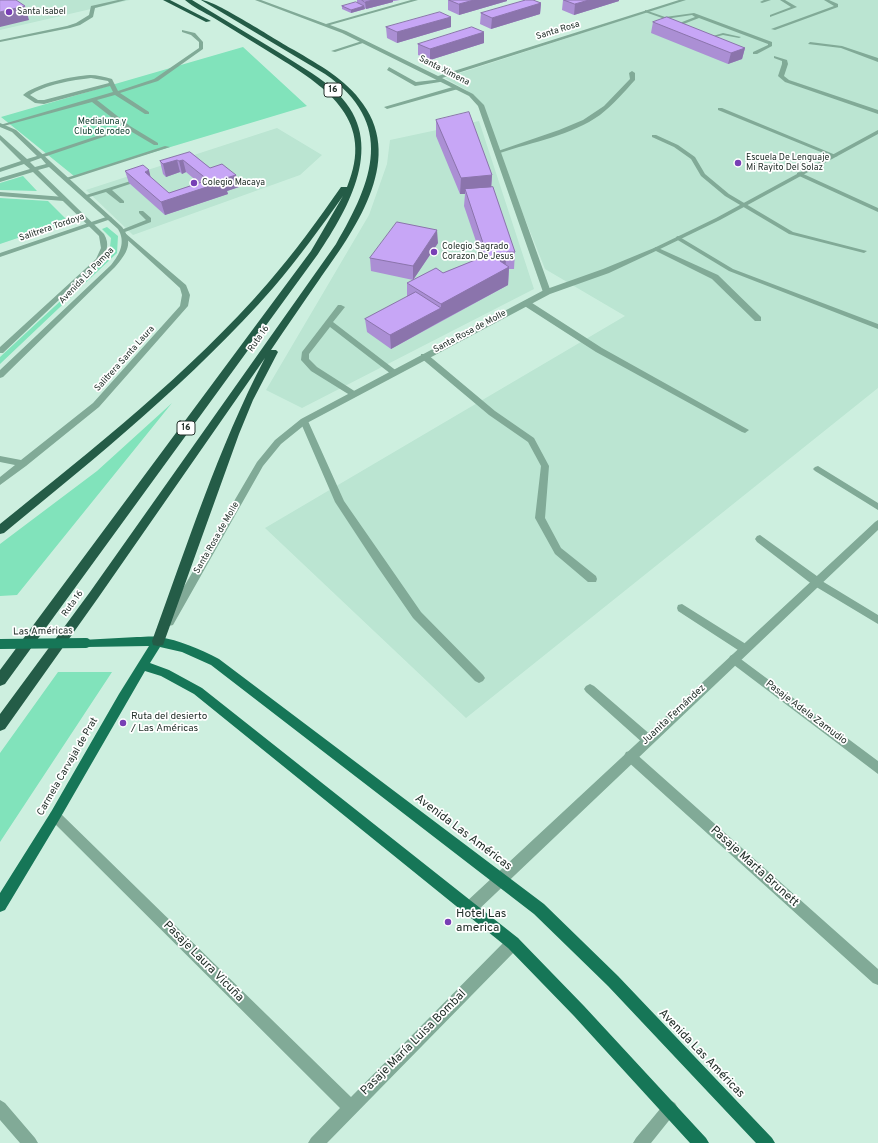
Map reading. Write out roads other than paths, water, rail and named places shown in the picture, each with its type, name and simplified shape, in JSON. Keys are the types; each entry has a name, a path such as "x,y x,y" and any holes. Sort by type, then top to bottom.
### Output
{"highway":[{"path":"166,0 260,45"},
{"name":"Ruta 16","path":"0,680 315,252 338,215 358,168 358,136 352,118 344,102 323,83 188,0"},
{"name":"Ruta 16","path":"0,725 297,307 340,244 357,216 368,190 376,162 375,137 370,120 361,104 344,85 314,65 204,0"},
{"path":"218,0 314,65"},
{"path":"0,530 140,414 232,327 317,228 358,168"},
{"path":"158,641 234,434 253,390 297,307"}],"main road":[{"name":"Avenida Las Américas","path":"86,643 158,641 183,646 200,653 215,662 539,909 566,934 767,1143"},
{"name":"Carmela Carvajal de Prat","path":"0,905 55,816 142,665 158,641"},
{"name":"Las Américas","path":"0,644 86,643"},
{"path":"142,665 171,676 198,692 513,943 670,1108 701,1143"}],"street":[{"path":"0,41 78,24 91,16 93,7 124,0"},
{"name":"Santa Ximena","path":"257,0 326,25 364,42 471,95 481,105 547,292"},
{"path":"326,25 416,0"},
{"name":"Santa Rosa","path":"389,69 415,84 440,80 684,0"},
{"path":"762,2 769,0"},
{"path":"772,16 795,7 782,0"},
{"path":"773,29 836,7 836,5 826,0"},
{"path":"647,11 665,18 687,14 698,17 768,41 771,45 755,53"},
{"path":"679,24 698,17"},
{"path":"725,26 713,34 723,34 742,38"},
{"path":"1,126 93,100 156,80 201,48 201,42 193,34 184,30"},
{"path":"735,40 750,35"},
{"path":"748,41 766,48"},
{"path":"333,51 364,42"},
{"path":"810,43 842,47 878,60"},
{"path":"776,57 784,60 786,64 781,76 787,81 878,112"},
{"path":"498,152 580,123 596,114 616,98 634,79 632,73"},
{"path":"112,84 44,102 37,102 26,95 33,90 90,76 100,76 110,80 112,84 116,93 147,113"},
{"path":"386,107 456,88"},
{"path":"93,100 128,126 156,144"},
{"path":"720,109 834,156"},
{"path":"1,126 14,130 124,233 149,221 149,219 141,212"},
{"path":"0,170 128,126"},
{"name":"Santa Rosa de Molle","path":"158,641 260,464 278,442 304,421 547,292 606,271 656,249 878,132"},
{"name":"Avenida La Pampa","path":"0,136 91,224 104,240 104,249 98,260 0,351"},
{"path":"654,136 676,146 693,158 703,175 727,195 791,233 864,251"},
{"path":"66,179 167,147"},
{"path":"0,180 51,164"},
{"path":"799,174 878,210"},
{"path":"86,196 138,180"},
{"path":"108,190 122,202"},
{"path":"0,194 64,199"},
{"name":"Salitrera Tordoya","path":"0,255 109,218"},
{"name":"Avenida La Pampa","path":"0,375 119,260 125,249 124,233"},
{"name":"Salitrera Santa Laura","path":"0,482 96,405 184,306 186,296 183,287 124,233"},
{"path":"678,238 731,270 878,327"},
{"path":"656,249 715,277 758,319"},
{"path":"526,303 599,350 745,430"},
{"path":"341,307 305,354 305,360 314,369 353,394"},
{"path":"328,323 394,372"},
{"path":"424,356 492,413 531,440 545,466 540,518 558,551 592,579"},
{"path":"304,421 340,502 381,564 417,615 479,678"},
{"path":"0,459 23,464"},
{"path":"818,469 878,507"},
{"name":"Juanita Fernández","path":"470,908 878,524"},
{"path":"760,540 817,582 878,620"},
{"path":"682,608 744,649"},
{"name":"Pasaje Adela Zamudio","path":"734,658 878,768"},
{"path":"590,689 648,740"},
{"name":"Pasaje Marta Brunett","path":"630,756 878,978"},
{"name":"Pasaje Laura Vicuña","path":"55,816 351,1108"},
{"name":"Pasaje María Luisa Bombal","path":"316,1143 513,943"},
{"path":"0,1108 30,1143"},
{"path":"642,1143 670,1108"}],"place":[{"name":"Santa Isabel","path":"9,12"},
{"name":"Escuela De Lenguaje Mi Rayito Del Solaz","path":"738,163"},
{"name":"Colegio Macaya","path":"194,183"},
{"name":"Colegio Sagrado Corazon De Jesus","path":"434,252"},
{"name":"Ruta del desierto / Las Américas","path":"123,723"},
{"name":"Hotel Las america","path":"448,922"}],"park label":[{"name":"Medialuna y Club de rodeo","path":"102,128"}]}
